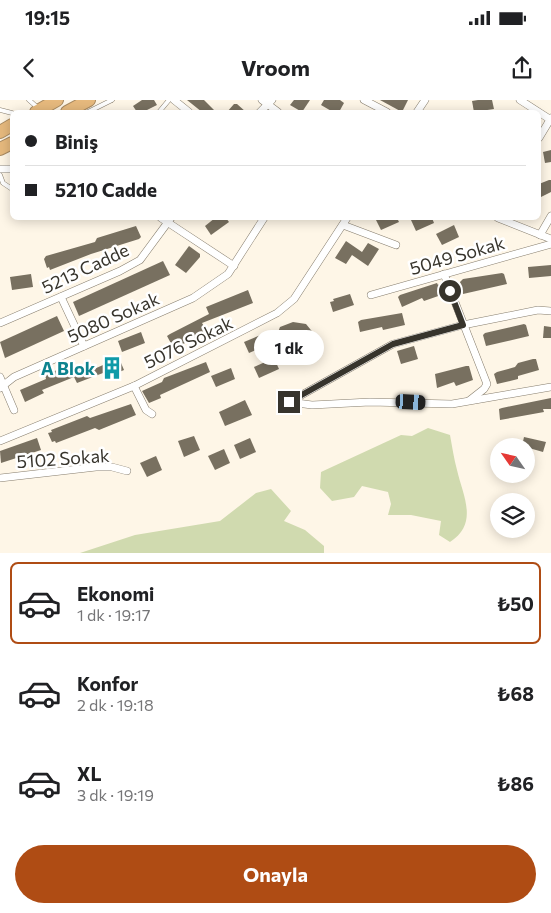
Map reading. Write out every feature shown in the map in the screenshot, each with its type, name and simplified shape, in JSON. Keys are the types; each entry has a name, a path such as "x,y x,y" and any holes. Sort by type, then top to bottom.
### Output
{"highway":[{"path":"38,108 57,100"},
{"path":"71,110 89,100"}],"street":[{"path":"174,100 186,110"},
{"path":"364,100 383,110"},
{"path":"520,100 536,110"},
{"path":"541,135 551,119"},
{"path":"540,235 551,216"},
{"path":"170,220 234,266"},
{"name":"5213 Cadde","path":"0,323 120,271 140,260 170,220"},
{"name":"5080 Sokak","path":"2,387 14,377 193,298 228,274 263,220"},
{"name":"5076 Sokak","path":"0,441 134,386 278,313 294,299 346,220"},
{"path":"503,220 551,239"},
{"path":"342,225 396,245"},
{"name":"5049 Sokak","path":"371,295 551,244"},
{"path":"444,274 487,384 484,389 468,401"},
{"path":"61,297 84,346"},
{"path":"551,311 538,310 463,325 393,344 289,402 312,405 370,402 452,404 551,387"},
{"path":"0,377 2,387 14,410"},
{"path":"134,386 146,410 152,414"},
{"name":"5102 Sokak","path":"0,478 96,467 112,467 127,471"}],"lane":[{"path":"28,100 38,108"},
{"path":"92,110 112,100"},
{"path":"161,110 169,100"},
{"path":"0,175 3,183 10,188"}],"green space":[{"path":"428,428 450,435 467,509 467,518 464,526 459,535 450,542 439,535 441,521 411,515 388,515 391,504 388,492 362,486 354,497 332,501 320,488 321,472 401,435 412,436"},
{"path":"271,489 291,511 284,521 305,530 324,546 324,553 80,553 135,535 220,521 256,493"}],"building":[{"path":"142,100 154,100 157,105 147,110 136,110 133,106"},
{"path":"187,100 204,100 214,110 200,110"},
{"path":"294,100 310,100 303,110 299,110 290,105"},
{"path":"324,100 340,100 344,103 340,110 330,110 321,105"},
{"path":"380,100 408,100 403,110 398,110"},
{"path":"492,100 494,109 474,110 472,101"},
{"path":"234,104 237,104 244,110 229,110"},
{"path":"551,150 551,162 545,163 543,152"},
{"path":"551,180 551,192 541,197 541,183"},
{"path":"212,220 228,220 229,222 211,235 205,226"},
{"path":"376,220 398,220 399,222 381,230"},
{"path":"411,220 433,220 434,223 416,231"},
{"path":"454,225 459,237 442,245 436,234"},
{"path":"136,226 141,237 139,239 91,254 50,270 49,267 47,268 44,259 46,256 95,242 97,238"},
{"path":"346,241 362,252 368,243 379,249 368,266 352,255 346,264 335,258"},
{"path":"189,246 200,254 200,257 186,273 175,265"},
{"path":"163,261 170,275 79,316 73,302"},
{"path":"551,265 551,276 529,278 528,267"},
{"path":"502,273 507,284 463,294 460,282 463,279"},
{"path":"31,274 33,287 12,290 10,277"},
{"path":"437,283 438,285 440,284 444,294 424,301 422,298 402,307 398,297 400,295"},
{"path":"248,290 253,303 202,323 207,331 174,349 167,336 209,314 206,307"},
{"path":"350,294 354,305 333,312 330,302 334,301 333,299"},
{"path":"402,313 405,325 383,330 382,327 360,332 358,322 361,320"},
{"path":"57,316 64,331 5,358 0,342"},
{"path":"293,322 306,324 315,335 313,353 306,362 292,363 275,349 280,327","holes":["299,334 304,339 305,344 299,350 293,351 287,346 288,341"]},
{"path":"524,324 529,336 486,346 483,335 485,333"},
{"path":"544,326 551,327 551,338 543,338"},
{"path":"141,332 145,343 122,352 118,341"},
{"path":"263,334 268,345 249,353 244,342"},
{"path":"414,346 418,359 401,364 397,351"},
{"path":"119,358 124,370 105,378 103,373 77,383 74,377 42,390 44,393 25,402 20,390 46,379 45,375 64,367 67,373 92,364 94,369"},
{"path":"274,358 279,369 259,378 254,367"},
{"path":"536,359 539,370 518,376 518,379 497,384 494,374 515,367 518,363"},
{"path":"206,362 210,372 160,395 161,398 149,403 142,391 162,382 164,378"},
{"path":"469,366 473,380 456,386 454,382 437,388 435,374"},
{"path":"231,368 235,379 216,387 211,376"},
{"path":"551,398 551,409 543,409 544,412 500,420 499,409"},
{"path":"245,400 252,415 225,426 219,412"},
{"path":"131,404 136,415 99,430 95,428 56,443 55,441 52,442 48,433 52,432 51,430 87,416 90,418"},
{"path":"194,436 200,450 184,457 178,441"},
{"path":"37,438 41,450 1,463 0,451"},
{"path":"250,438 256,452 240,459 234,445"},
{"path":"535,440 546,442 543,452 535,450"},
{"path":"224,449 230,463 215,470 208,456"},
{"path":"156,456 162,470 147,477 140,463"}],"place":[{"name":"A Blok","path":"112,368"}],"route":[{"path":"289,402 393,344 463,325 450,291"}]}
